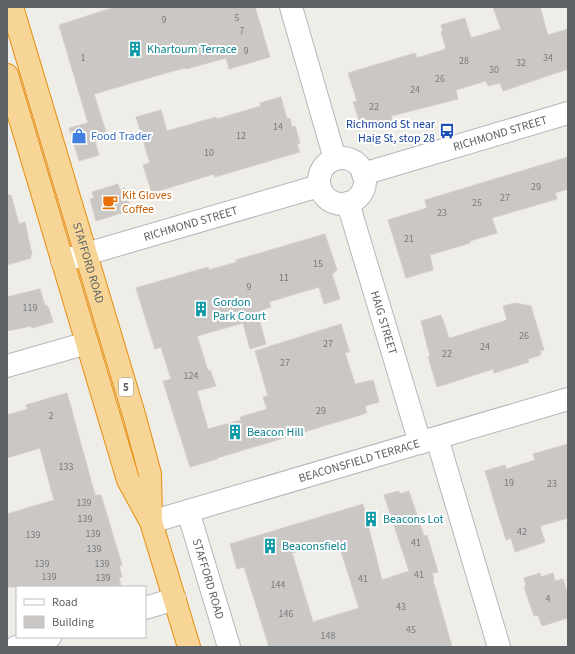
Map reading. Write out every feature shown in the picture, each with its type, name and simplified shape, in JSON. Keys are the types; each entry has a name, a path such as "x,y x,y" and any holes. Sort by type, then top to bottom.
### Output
{"highway":[{"name":"STAFFORD ROAD","path":"12,7 87,254 150,474 151,522"},
{"name":"STAFFORD ROAD","path":"8,80 128,480 151,522 189,647"}],"street":[{"path":"291,7 335,158"},
{"name":"RICHMOND STREET","path":"364,174 568,113"},
{"path":"335,158 349,159 356,162 364,174 363,188 360,195 348,203 334,202 327,198 319,186 320,172 324,166 335,158"},
{"name":"RICHMOND STREET","path":"62,261 319,186"},
{"name":"HAIG STREET","path":"348,203 499,647"},
{"path":"7,366 87,343"},
{"name":"BEACONSFIELD TERRACE","path":"151,522 568,399"},
{"name":"STAFFORD ROAD","path":"188,511 229,647"},
{"path":"146,608 175,599"},
{"path":"16,647 47,638"}],"building":[{"path":"115,7 255,7 270,57 229,69 226,58 173,71 94,94 108,138 95,141 99,155 79,161 69,128 88,123 59,25"},
{"path":"493,7 540,7 548,35 568,29 568,69 503,91 500,83 488,86 486,81 456,90 458,99 391,116 392,120 362,129 353,102 357,101 348,73 415,53 417,58 446,49 441,32 443,31 441,25 465,18 471,38 501,29"},
{"path":"281,97 287,119 290,118 292,127 295,126 300,143 297,144 300,152 215,177 214,174 152,193 143,165 150,163 136,117 161,110 167,131 216,117 217,119 261,106 260,103"},
{"path":"568,157 568,189 555,193 557,199 492,218 497,233 430,255 433,270 406,278 388,220 427,208 425,200"},
{"path":"118,184 120,190 125,188 131,210 96,221 90,199 94,198 92,192"},
{"path":"7,195 11,195 19,224 25,222 32,255 30,255 31,258 7,265"},
{"path":"325,234 337,270 332,274 340,299 324,304 319,287 269,302 271,307 257,312 266,344 250,349 243,323 197,336 208,371 210,370 216,386 197,391 208,429 241,420 240,417 267,409 263,397 268,396 255,351 341,324 349,350 349,352 345,353 355,384 373,380 379,402 365,406 367,413 190,467 163,381 171,379 161,347 155,349 136,288 208,267 209,270 237,262 236,260"},
{"path":"40,289 45,306 47,305 49,309 53,322 32,328 31,326 7,331 7,297"},
{"path":"515,303 531,306 544,350 540,351 541,355 528,359 529,362 494,373 493,369 437,387 428,357 430,356 421,321 441,315 449,338 507,320 503,306"},
{"path":"67,393 95,495 101,495 122,565 119,566 122,577 119,578 121,585 7,587 7,514 54,500 40,448 7,458 7,415 28,409 26,405"},
{"path":"568,444 568,518 540,526 545,542 515,552 511,538 506,540 485,471 505,465 506,469 535,460 533,454"},
{"path":"399,491 400,494 409,491 424,536 427,535 438,572 432,573 434,578 433,580 452,647 269,647 244,567 237,569 230,544 363,504 382,580 409,571 384,495","holes":["334,540 335,546 339,545 359,608 313,622 292,553"]},
{"path":"540,573 541,577 553,573 555,581 563,579 568,596 568,618 542,626 538,615 534,616 524,587 526,586 524,578"}],"place":[{"name":"Khartoum Terrace","path":"135,49"},
{"name":"Richmond St near Haig St, stop 28","path":"447,131"},
{"name":"Food Trader","path":"79,136"},
{"name":"Kit Gloves Coffee","path":"110,202"},
{"name":"Gordon Park Court","path":"201,309"},
{"name":"Beacon Hill","path":"235,432"},
{"name":"Beacons Lot","path":"371,519"},
{"name":"Beaconsfield","path":"270,546"}]}
